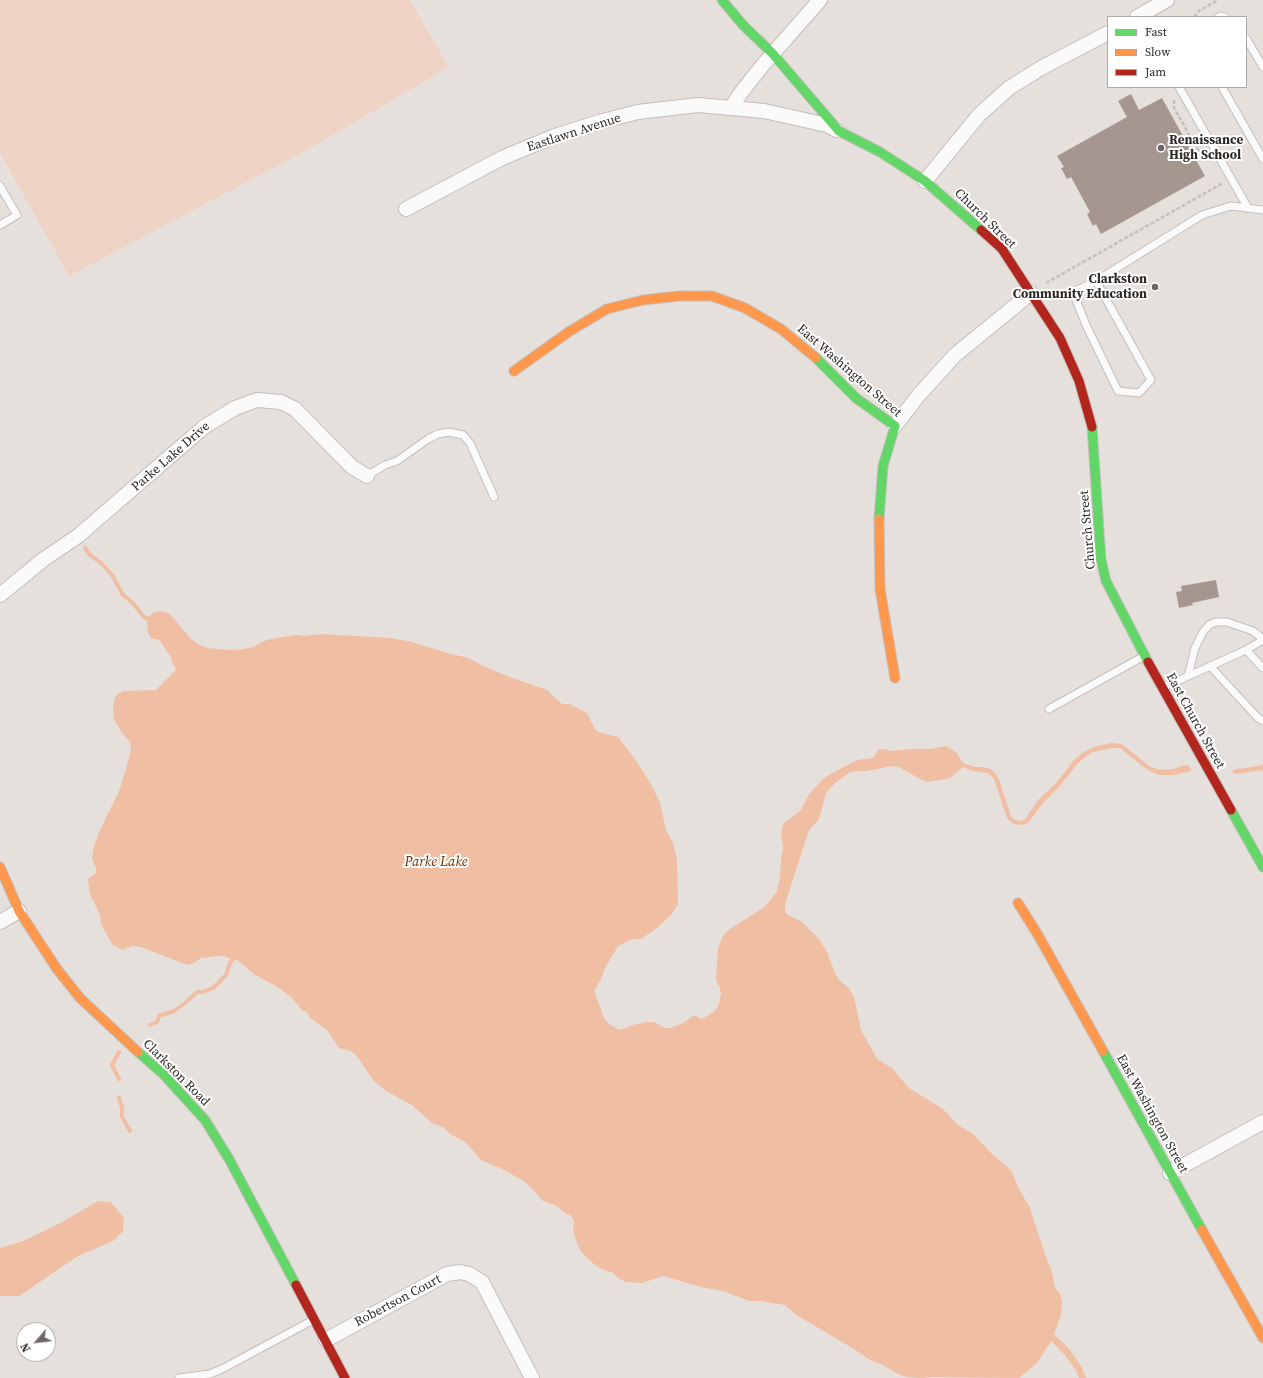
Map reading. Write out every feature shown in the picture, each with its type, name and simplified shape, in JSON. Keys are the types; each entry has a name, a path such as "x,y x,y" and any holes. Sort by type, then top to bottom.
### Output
{"street":[{"name":"Church Street","path":"722,0 743,25 773,54 840,131 880,152 925,181 1002,250 1060,338 1079,381 1093,430 1101,560 1109,585"},
{"path":"731,108 744,88 820,0"},
{"path":"1140,16 1167,0"},
{"path":"925,181 979,115 1009,88 1041,68 1107,34"},
{"name":"Eastlawn Avenue","path":"406,209 502,158 556,136 599,122 638,112 698,105 764,111 827,125 840,131"},
{"path":"895,426 918,396 954,355 1031,294"},
{"name":"East Washington Street","path":"514,371 570,331 607,309 643,300 679,296 712,296 745,308 781,329 824,365 856,398 895,426 882,466 878,526 880,589 895,678"},
{"name":"Parke Lake Drive","path":"0,595 44,559 78,536 204,427 235,408 258,400 282,402 295,409 338,453 352,466 367,476"},
{"name":"East Church Street","path":"1109,585 1144,656 1263,867"},
{"name":"Clarkston Road","path":"0,867 19,911 57,968 80,998 116,1033 164,1075 205,1120 229,1159 345,1378"},
{"name":"East Washington Street","path":"1018,904 1038,935 1263,1338"},
{"path":"0,922 19,911"},
{"path":"1170,1173 1263,1122"},
{"name":"Robertson Court","path":"326,1340 447,1274 460,1272 469,1274 482,1282 532,1378"}],"lane":[{"path":"1247,40 1263,67"},
{"path":"1180,88 1248,208"},
{"path":"1223,88 1263,159"},
{"path":"0,186 17,215 0,224"},
{"path":"1096,281 1152,380 1139,393 1118,391 1086,325 1073,292 1096,281 1202,215 1231,206 1263,210"},
{"path":"367,476 384,465 397,461 428,439 438,434 449,432 463,435 470,443 494,497"},
{"path":"1162,688 1246,650 1263,640 1253,631 1227,622 1216,622 1209,625 1203,632 1195,648 1188,676"},
{"path":"1246,650 1263,668"},
{"path":"1049,709 1144,656"},
{"path":"1210,666 1256,717 1263,721"},
{"path":"179,1378 210,1374 315,1320"}],"path":[{"path":"1195,16 1199,11 1218,0"},
{"path":"1174,100 1174,108 1198,150 1212,158"},
{"path":"1046,283 1226,181"}],"shaded area":[{"path":"0,0 410,0 449,67 309,149 69,276 0,153"}],"water":[{"name":"Parke Lake","path":"161,611 170,614 191,639 208,648 231,650 243,649 253,647 271,639 296,635 305,636 320,634 390,638 408,641 469,658 507,676 547,690 562,704 569,704 587,713 598,732 618,737 635,759 660,802 666,830 673,843 677,860 678,898 678,904 672,914 657,928 641,939 632,939 618,946 605,968 595,990 595,994 605,1020 620,1030 646,1022 654,1022 665,1028 670,1028 683,1023 693,1016 702,1019 715,1011 719,1004 721,994 716,980 718,949 722,938 730,929 763,908 777,891 783,848 781,833 783,824 800,811 809,794 824,778 857,760 873,758 879,749 892,751 931,749 946,746 957,753 963,763 975,767 991,769 996,774 1011,816 1015,820 1021,821 1025,819 1039,799 1055,784 1075,759 1085,751 1096,746 1112,743 1122,744 1149,766 1160,770 1173,769 1184,765 1190,766 1191,771 1174,775 1159,775 1146,769 1120,748 1093,752 1078,763 1059,787 1043,803 1029,822 1023,825 1014,824 1007,818 994,779 988,773 973,771 963,767 950,778 928,782 897,766 849,773 834,784 826,793 819,819 808,833 785,904 786,914 802,922 819,939 826,950 836,975 840,981 848,987 854,997 861,1030 877,1059 892,1068 909,1088 943,1109 958,1125 973,1134 993,1155 1011,1170 1019,1189 1030,1208 1052,1272 1055,1288 1060,1294 1062,1301 1061,1315 1054,1334 1069,1349 1081,1366 1086,1378 1079,1378 1075,1369 1064,1354 1051,1341 1037,1363 1019,1378 906,1377 870,1360 798,1316 785,1305 761,1301 749,1301 723,1291 701,1287 663,1276 642,1283 626,1282 618,1278 612,1272 596,1266 581,1252 573,1229 574,1221 570,1215 566,1214 555,1205 543,1201 522,1180 500,1168 482,1161 465,1142 450,1134 443,1127 432,1123 412,1105 386,1091 374,1081 356,1055 351,1051 339,1048 327,1030 310,1018 307,1012 302,1010 291,997 276,986 255,975 237,960 232,961 227,957 218,956 201,958 194,963 187,965 141,947 132,946 123,950 113,945 101,925 100,915 90,894 88,880 96,873 96,868 92,859 94,846 119,791 131,750 130,742 122,733 114,719 113,709 115,697 124,691 156,690 176,670 170,656 160,641 157,639 152,639 148,633 147,623 149,616 155,612"},
{"path":"1263,765 1263,770 1234,774 1232,770"},
{"path":"98,1201 111,1202 124,1218 123,1231 113,1241 78,1256 19,1296 0,1296 0,1248 23,1241 62,1222"}],"building":[{"path":"1131,94 1139,110 1162,98 1205,176 1101,234 1096,224 1093,226 1087,214 1090,212 1071,177 1067,179 1061,168 1064,167 1057,156 1127,117 1118,101"},
{"path":"1216,580 1219,597 1192,603 1193,605 1179,608 1176,592 1182,591 1181,586"}],"waterway":[{"path":"85,548 90,555 101,563 112,575 123,595 133,603 143,616 148,619"},
{"path":"150,1025 157,1022 159,1016 174,1011 197,992 203,992 213,988 226,975 232,961"},
{"path":"119,1052 112,1065 119,1079"},
{"path":"119,1098 122,1107 122,1117 130,1131"}],"traffic: fast":[{"path":"722,0 743,25 773,54 839,131 880,152 925,181 981,230"},
{"path":"816,358 856,398 895,426 883,466 879,519"},
{"path":"1092,427 1101,560 1106,581 1148,662"},
{"path":"1231,810 1263,867"},
{"path":"1103,1051 1202,1230"},
{"path":"138,1052 164,1075 205,1120 229,1159 296,1285"}],"traffic: slow":[{"path":"514,371 570,331 607,309 643,300 679,296 712,296 745,308 781,329 816,358"},
{"path":"879,519 880,589 895,678"},
{"path":"0,867 19,911 57,969 80,998 138,1052"},
{"path":"1018,903 1038,935 1103,1051"},
{"path":"1202,1230 1263,1338"}],"traffic: jam":[{"path":"981,230 1002,249 1060,338 1079,381 1092,427"},
{"path":"1148,662 1231,810"},
{"path":"296,1285 345,1378"}],"place":[{"name":"Renaissance High School","path":"1161,148"},
{"name":"Clarkston Community Education","path":"1155,287"}]}
